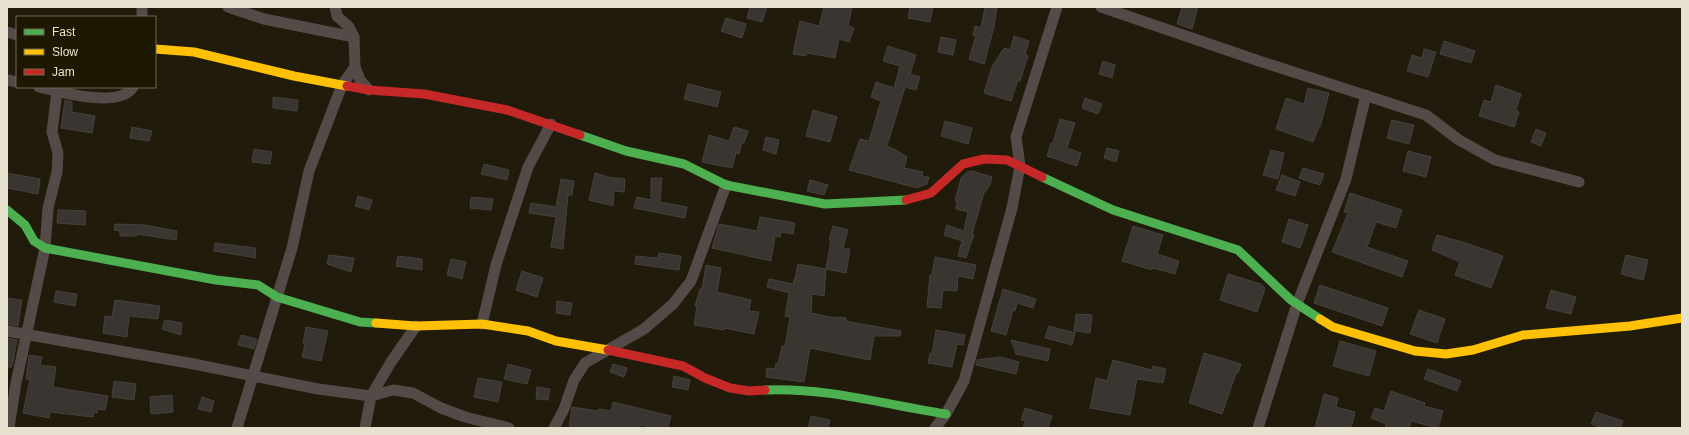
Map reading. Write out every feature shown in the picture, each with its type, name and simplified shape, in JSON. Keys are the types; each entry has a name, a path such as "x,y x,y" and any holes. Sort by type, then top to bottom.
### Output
{"street":[{"path":"228,7 264,19 354,37"},
{"path":"335,7 337,16 349,27 354,37 355,67 360,80 369,90"},
{"path":"935,428 946,414 964,381 1012,208 1020,166 1016,137 1056,7"},
{"path":"1101,7 1426,115 1459,140 1495,160 1579,182"},
{"path":"156,48 194,52 294,76 369,90 424,94 507,110 626,151 684,164 726,185 824,204 908,200 931,193 963,164 984,159 1007,160 1113,210 1238,250 1291,300 1333,327 1415,351 1446,354 1473,350 1523,335 1630,326 1682,318"},
{"path":"237,428 292,248 310,171 342,85 355,67"},
{"path":"44,88 106,99 118,97 132,88"},
{"path":"9,428 26,334 45,248 48,208 58,166 58,153 52,132 57,91"},
{"path":"1258,428 1297,304 1346,179 1366,96"},
{"path":"482,324 496,264 528,167 551,124"},
{"path":"554,428 564,409 574,380 585,364 644,329 674,304 691,281 726,185"},
{"path":"7,210 26,225 34,241 45,248 216,280 258,285 277,297 360,322 416,326 482,324 528,331 556,342 610,350 683,366 705,378 730,388 749,391 783,389 823,392 946,414"},
{"path":"365,428 371,396 391,362 416,326"},
{"path":"7,330 318,389 371,396 393,390 413,393 447,411 510,428"}],"building":[{"path":"750,7 767,7 762,22 747,18"},
{"path":"824,7 852,7 848,26 854,28 849,42 839,39 835,58 807,53 806,56 793,54 800,21 819,26"},
{"path":"910,7 933,7 930,22 908,18"},
{"path":"985,7 997,7 994,27 984,64 969,59 976,36 973,35 975,26 981,28"},
{"path":"1182,7 1198,7 1192,29 1177,24"},
{"path":"726,18 746,24 742,38 721,31"},
{"path":"1014,36 1029,41 1025,55 1028,56 1020,81 1018,80 1011,101 984,93 992,67 1004,48 1010,50"},
{"path":"941,37 956,40 953,55 938,52"},
{"path":"1444,41 1475,51 1471,63 1440,54"},
{"path":"888,46 916,55 910,74 920,77 916,90 905,87 887,146 907,157 904,168 923,172 922,176 929,177 927,184 917,188 849,170 860,139 869,141 881,101 871,97 876,82 894,88 900,66 883,61"},
{"path":"1424,49 1436,52 1428,77 1407,71 1412,55 1422,58"},
{"path":"1103,61 1115,65 1112,78 1099,74"},
{"path":"688,84 721,92 717,107 684,99"},
{"path":"1496,85 1521,94 1516,110 1519,112 1514,127 1479,116 1484,100 1491,102"},
{"path":"1308,88 1329,93 1320,127 1313,142 1276,129 1286,98 1304,104"},
{"path":"273,97 298,100 297,111 273,108"},
{"path":"1085,98 1102,104 1098,114 1082,108"},
{"path":"65,100 72,102 72,112 95,116 92,133 61,128"},
{"path":"813,110 837,117 830,142 806,136"},
{"path":"1060,119 1075,123 1067,148 1081,153 1077,166 1047,156 1051,143 1053,143"},
{"path":"1392,120 1414,125 1409,144 1387,138"},
{"path":"945,121 972,128 968,144 941,136"},
{"path":"132,127 152,131 149,141 130,138"},
{"path":"734,127 748,131 744,143 742,142 739,154 736,153 732,168 702,162 709,135 729,141"},
{"path":"1536,129 1546,133 1541,146 1531,142"},
{"path":"766,137 779,140 776,154 763,150"},
{"path":"1107,148 1119,151 1116,162 1104,158"},
{"path":"254,149 272,152 270,164 252,162"},
{"path":"1271,150 1284,153 1278,179 1263,175"},
{"path":"1408,151 1431,157 1426,177 1403,171"},
{"path":"484,164 509,170 507,180 481,174"},
{"path":"1303,168 1324,174 1320,185 1299,178"},
{"path":"972,171 992,177 990,185 984,193 972,234 974,234 966,258 958,256 962,241 944,235 947,225 964,231 968,212 956,209 957,201 955,201 961,178 967,172"},
{"path":"7,173 40,179 38,194 7,188"},
{"path":"595,173 608,177 625,179 624,192 614,191 613,206 589,200"},
{"path":"1282,175 1300,182 1295,196 1276,190"},
{"path":"651,178 662,178 660,202 687,207 685,218 634,208 637,197 651,200"},
{"path":"561,179 574,181 572,195 568,195 563,249 551,247 556,217 529,213 531,203 556,207"},
{"path":"810,180 828,185 824,195 807,191"},
{"path":"1350,193 1402,210 1396,228 1376,222 1367,247 1408,261 1402,277 1332,252 1348,213 1344,212"},
{"path":"358,196 372,200 369,210 355,206"},
{"path":"471,197 493,199 491,210 470,208"},
{"path":"58,210 86,211 85,225 57,223"},
{"path":"760,217 795,223 793,234 781,232 780,237 775,236 771,261 712,248 719,224 757,231"},
{"path":"1289,219 1308,225 1300,248 1282,242"},
{"path":"115,224 144,225 177,231 176,240 137,234 137,236 120,236 120,231 114,230"},
{"path":"833,226 848,230 843,248 850,249 846,273 826,269 831,240 829,240"},
{"path":"1133,226 1163,235 1157,254 1179,261 1175,274 1153,268 1152,270 1122,261"},
{"path":"1437,235 1503,256 1491,288 1455,275 1460,262 1432,250"},
{"path":"215,243 255,248 256,258 214,251"},
{"path":"659,253 681,256 679,270 635,264 636,256 658,258"},
{"path":"329,255 354,258 351,272 327,264"},
{"path":"1626,255 1648,260 1643,280 1621,274"},
{"path":"398,256 422,259 422,270 396,266"},
{"path":"935,257 976,265 973,279 958,276 957,291 943,290 941,308 927,307 930,275 932,275"},
{"path":"451,259 466,262 462,279 447,275"},
{"path":"798,264 826,269 824,296 812,294 811,313 835,318 846,318 845,321 901,331 900,336 874,336 870,360 810,348 804,382 766,377 767,368 775,369 776,363 778,364 782,346 785,347 790,317 785,316 789,293 767,287 769,279 793,284"},
{"path":"706,265 721,268 717,292 751,300 749,311 759,312 754,334 725,328 724,330 694,325 697,306 695,306 700,289 702,289"},
{"path":"522,271 543,278 537,297 516,290"},
{"path":"1228,274 1261,284 1265,288 1257,312 1220,300"},
{"path":"1320,285 1388,308 1382,326 1314,303"},
{"path":"1003,289 1036,299 1033,308 1017,303 1015,311 1013,310 1006,335 991,331"},
{"path":"1551,290 1576,297 1571,314 1546,308"},
{"path":"56,291 77,294 75,306 54,302"},
{"path":"7,298 22,300 18,326 7,324"},
{"path":"115,300 160,306 158,319 129,316 127,337 103,333 105,316 112,317"},
{"path":"557,301 572,303 570,315 556,313"},
{"path":"1419,310 1445,319 1437,343 1410,334"},
{"path":"1076,314 1092,315 1090,333 1074,331"},
{"path":"165,320 182,323 181,335 162,329"},
{"path":"1049,326 1075,333 1072,345 1045,338"},
{"path":"306,327 328,331 321,361 302,357 305,344 303,343"},
{"path":"936,330 965,335 963,345 957,344 952,367 928,363 930,353 932,354"},
{"path":"241,335 257,339 254,349 238,345"},
{"path":"7,338 17,340 12,367 7,367"},
{"path":"1011,340 1050,349 1048,361 1016,354"},
{"path":"1340,341 1376,351 1369,376 1333,366"},
{"path":"1204,353 1241,364 1238,373 1236,373 1222,414 1189,403"},
{"path":"29,355 42,357 40,365 56,367 53,387 108,396 105,410 98,409 97,413 94,412 93,417 50,412 49,418 23,413 30,379 26,379"},
{"path":"1000,357 1019,362 1016,374 976,365 977,360"},
{"path":"1113,360 1152,370 1153,366 1166,369 1163,383 1137,379 1130,415 1090,408 1096,378 1107,381"},
{"path":"508,364 531,370 527,384 504,379"},
{"path":"613,364 627,368 624,377 610,372"},
{"path":"1428,369 1461,381 1457,391 1424,379"},
{"path":"674,376 690,380 688,390 672,387"},
{"path":"478,378 502,382 498,402 474,397"},
{"path":"114,381 136,384 134,400 112,397"},
{"path":"537,387 550,389 548,400 536,399"},
{"path":"1391,391 1425,403 1424,406 1443,411 1438,428 1411,421 1409,428 1385,428 1386,424 1371,418 1375,408 1384,411"},
{"path":"1324,394 1338,398 1336,407 1355,412 1351,428 1315,428"},
{"path":"172,395 173,412 151,414 150,397"},
{"path":"202,397 214,401 211,412 198,409"},
{"path":"613,402 671,416 668,428 652,428 641,425 640,428 569,428 572,407 598,411 599,409 611,411"},
{"path":"1025,408 1052,416 1048,428 1023,428 1025,421 1021,420"},
{"path":"1596,412 1623,421 1620,428 1602,428 1591,424"},
{"path":"811,416 830,420 828,428 808,428"}],"traffic: fast":[{"path":"580,135 626,151 684,164 726,185 825,204 906,200"},
{"path":"1042,177 1113,210 1238,250 1291,300 1320,319"},
{"path":"7,210 25,225 34,241 45,248 216,280 258,285 277,297 360,322 376,323"},
{"path":"765,390 810,391 833,394 946,414"}],"traffic: slow":[{"path":"156,49 194,52 294,76 347,86"},
{"path":"1320,319 1333,327 1415,351 1446,354 1473,350 1523,335 1630,326 1682,318"},
{"path":"376,323 416,326 482,324 528,331 556,341 608,350"}],"traffic: jam":[{"path":"347,86 369,90 424,94 507,110 580,135"},
{"path":"906,200 931,193 963,164 984,159 1007,160 1042,177"},
{"path":"608,350 683,366 705,378 730,388 749,391 765,390"}]}
